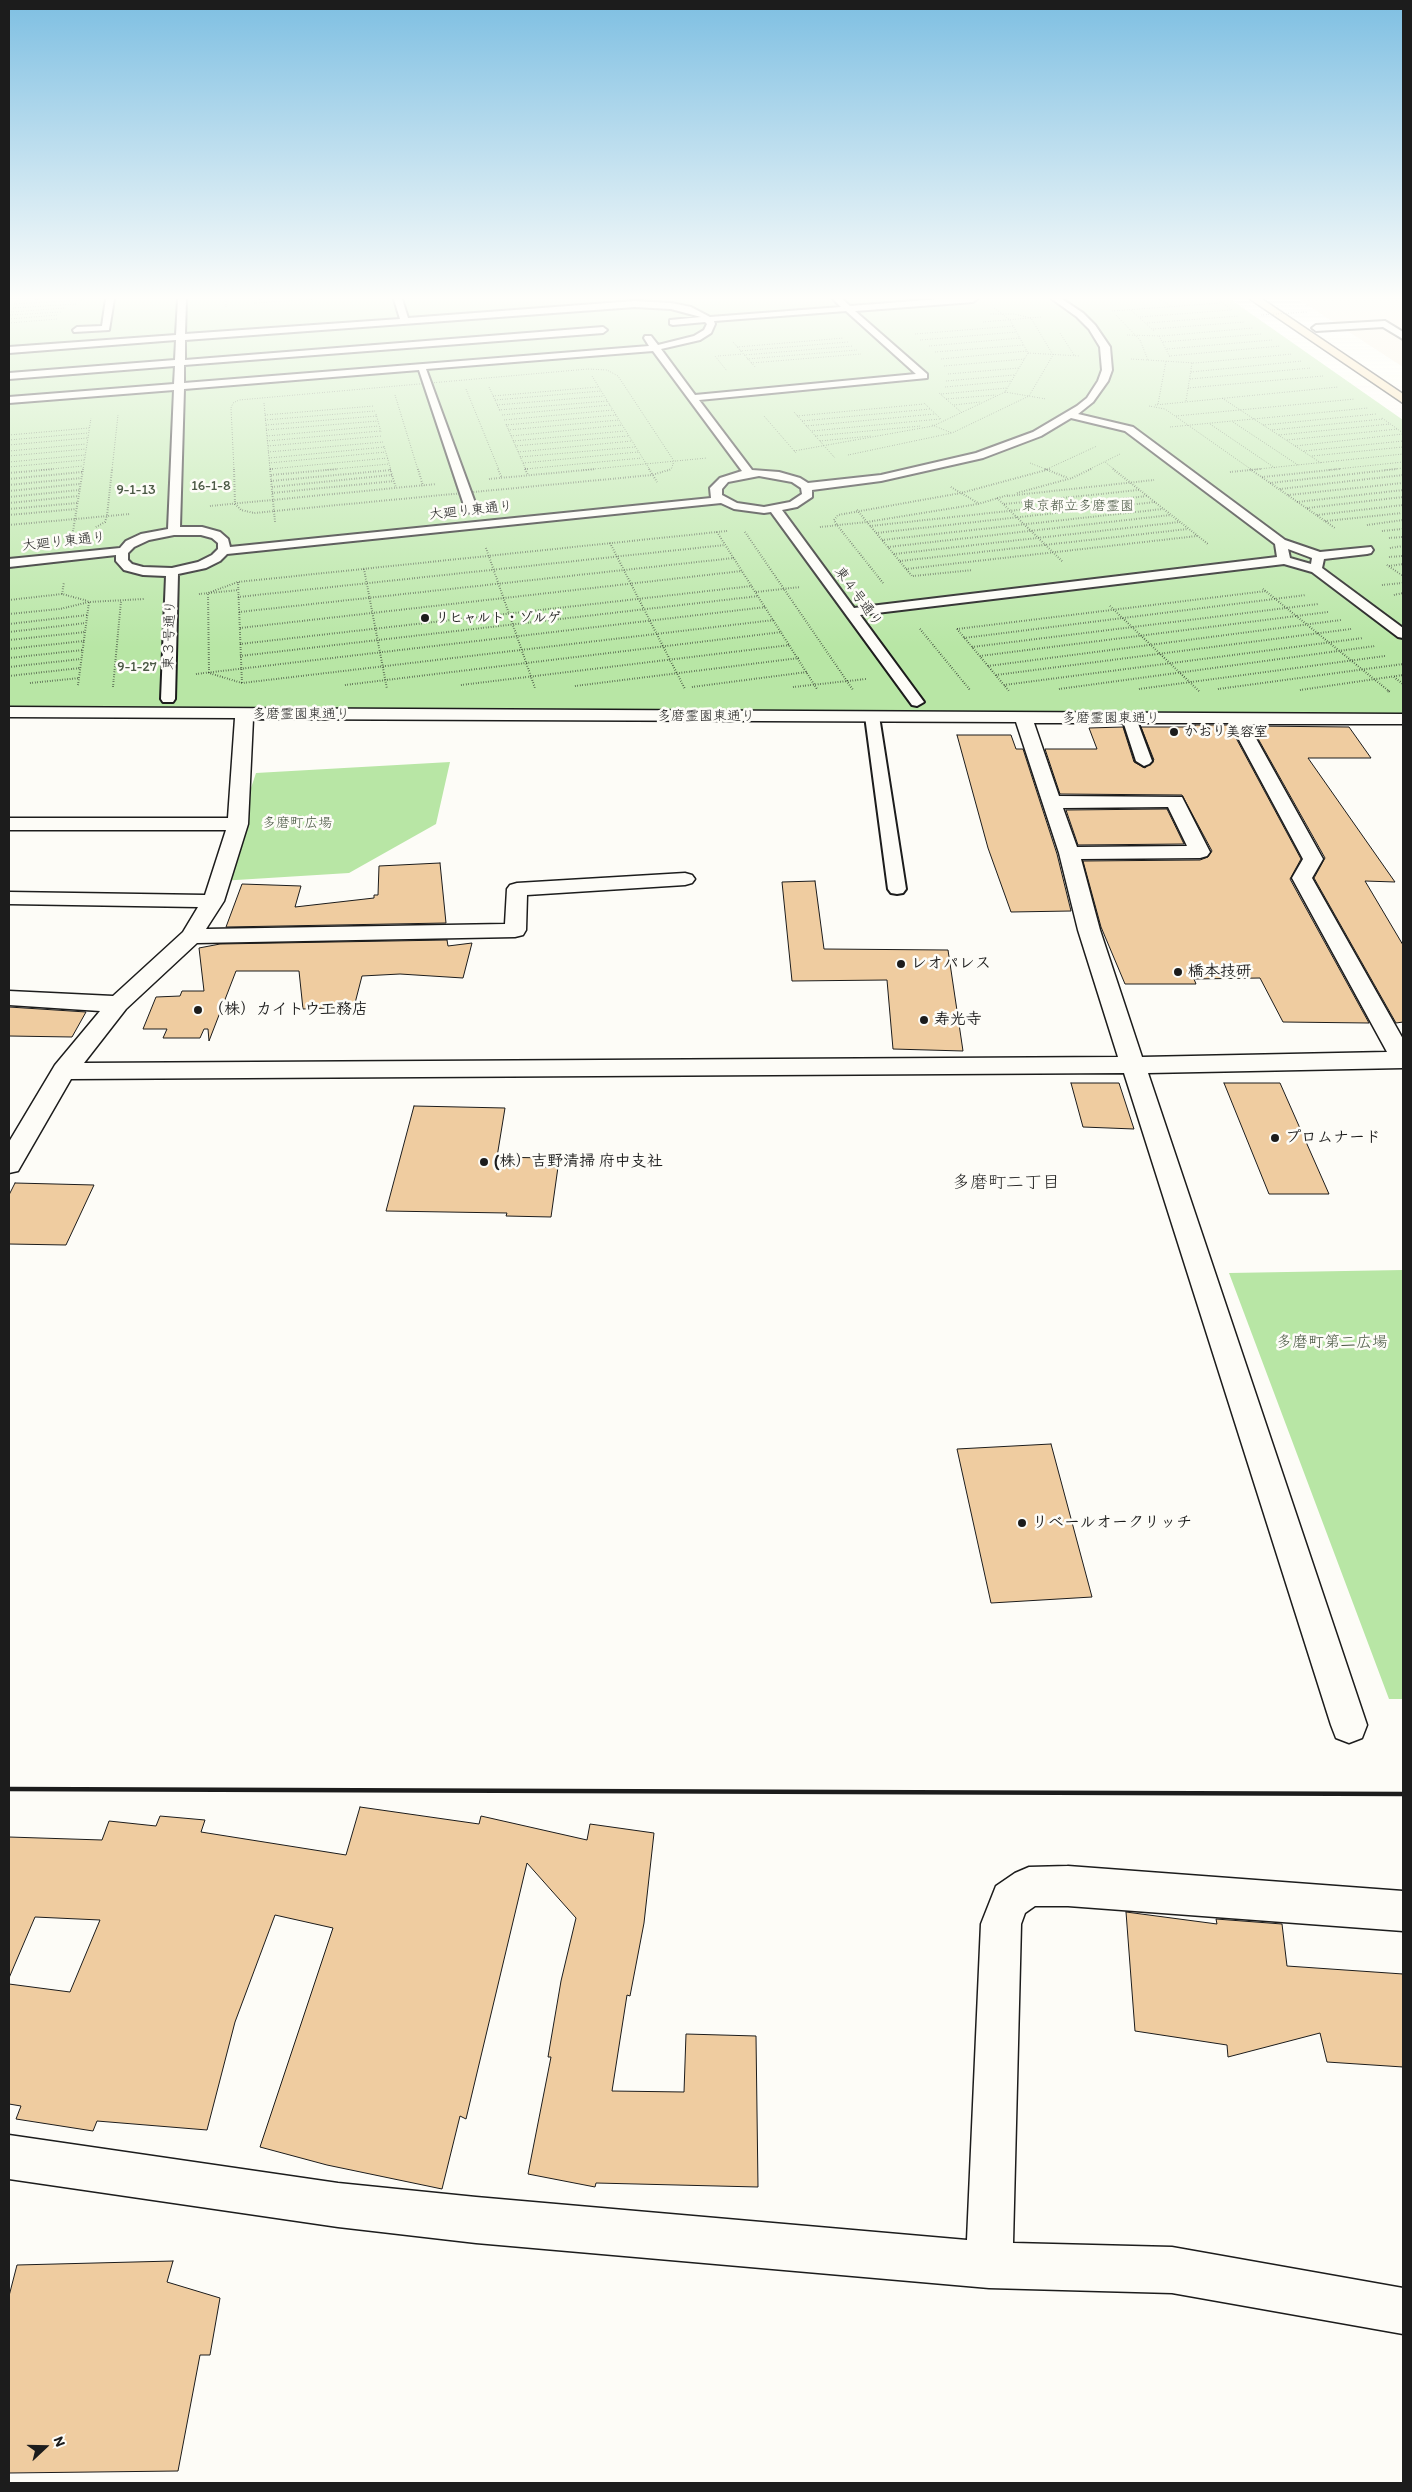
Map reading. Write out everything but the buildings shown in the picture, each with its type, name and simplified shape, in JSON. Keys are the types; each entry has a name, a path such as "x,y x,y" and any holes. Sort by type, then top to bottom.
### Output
{"street":[{"name":"多磨霊園東通り","path":"9,712 1403,720"},
{"path":"9,1164 64,1070 118,1004 191,936 213,901 238,824 244,713"},
{"path":"1023,718 1069,853 1089,930 1349,1725"},
{"path":"64,1070 1134,1065 1403,1060 1302,878 1313,859 1236,718"},
{"path":"1051,802 1175,801 1200,852 1069,853"},
{"path":"9,824 238,824"},
{"path":"191,936 515,930 517,888 685,879"},
{"path":"9,898 213,901"},
{"path":"9,998 118,1004"},
{"path":"988,2264 1002,1924 1010,1900 1029,1887 1068,1886 1403,1911"},
{"path":"9,2157 338,2205 476,2220 988,2264 1172,2270 1403,2311"}],"lane":[{"path":"174,531 178,415"},
{"path":"438,415 472,511"},
{"path":"705,415 749,474"},
{"path":"806,486 808,494 800,502 775,509 744,508 718,496 718,484 724,480 749,474 788,477 806,486 881,478 961,461 1022,441 1070,415"},
{"path":"1072,415 1126,427 1281,543 1318,562 1403,634"},
{"name":"大廻り東通り","path":"223,546 718,496"},
{"name":"東４号通り","path":"775,509 917,702"},
{"path":"174,531 202,531 216,535 223,546 216,558 202,565 172,572 143,572 128,567 122,556 130,544 145,537 174,531"},
{"path":"1281,543 1284,560"},
{"path":"850,612 1284,560 1318,562 1367,550"},
{"name":"大廻り東通り","path":"9,563 122,556"},
{"name":"大廻り東通り","path":"9,573 122,556"},
{"name":"東３号通り","path":"168,699 172,572"},
{"path":"872,716 897,889"},
{"path":"1128,718 1144,761"}],"path":[{"path":"72,532 91,415"},
{"path":"231,415 236,504 241,510 254,513 652,475 670,471 674,466 674,461 644,415"},
{"path":"265,415 274,512"},
{"path":"265,420 323,415"},
{"path":"401,415 423,486"},
{"path":"477,415 502,478"},
{"path":"502,415 528,475"},
{"path":"504,420 555,415"},
{"path":"506,425 613,415"},
{"path":"616,415 652,475"},
{"path":"797,416 804,415"},
{"path":"802,421 863,415"},
{"path":"806,426 921,415"},
{"path":"936,415 943,421"},
{"path":"799,455 794,451 825,448 932,426 955,415"},
{"path":"844,456 952,433 989,415"},
{"path":"1175,416 1183,415"},
{"path":"1248,415 1322,463"},
{"path":"1165,428 1292,415"},
{"path":"1263,425 1363,415"},
{"path":"266,425 376,416 396,488"},
{"path":"1175,416 1367,550"},
{"path":"107,516 119,418"},
{"path":"811,431 940,419"},
{"path":"1271,430 1383,419"},
{"path":"508,430 619,420"},
{"path":"266,430 378,421"},
{"path":"1232,421 1298,465"},
{"path":"1210,424 1275,468"},
{"path":"1279,435 1391,424"},
{"path":"816,436 931,425"},
{"path":"267,436 379,426"},
{"path":"511,436 622,426"},
{"path":"9,434 89,428"},
{"path":"1287,440 1398,429"},
{"path":"513,441 625,430"},
{"path":"267,441 380,431"},
{"path":"9,440 88,433"},
{"path":"820,441 889,434"},
{"path":"1295,446 1403,434"},
{"path":"268,446 382,436"},
{"path":"515,446 628,436"},
{"path":"9,445 88,438"},
{"path":"518,452 632,441"},
{"path":"1303,451 1403,441"},
{"path":"268,452 383,442"},
{"path":"1101,445 1046,470 961,493 845,512 834,520 837,525 867,522 978,504 1069,478 1146,442"},
{"path":"9,450 86,444"},
{"path":"269,458 385,447"},
{"path":"520,458 635,447"},
{"path":"1312,456 1403,447"},
{"path":"9,456 86,449"},
{"path":"269,463 386,452"},
{"path":"523,463 638,452"},
{"path":"9,462 85,455"},
{"path":"270,469 388,458"},
{"path":"525,469 642,458"},
{"path":"829,458 834,458"},
{"path":"9,467 84,460"},
{"path":"1105,462 1211,547"},
{"path":"1261,477 1403,462"},
{"path":"1030,463 1069,478"},
{"path":"271,475 389,464"},
{"path":"9,473 83,466"},
{"path":"1270,483 1403,468"},
{"path":"271,481 391,470"},
{"path":"9,479 82,472"},
{"path":"272,487 392,475"},
{"path":"1279,489 1403,476"},
{"path":"9,484 81,478"},
{"path":"272,493 394,481"},
{"path":"944,483 978,504"},
{"path":"1288,495 1403,483"},
{"path":"9,490 80,484"},
{"path":"9,497 79,490"},
{"path":"1004,504 1140,490"},
{"path":"1297,502 1403,490"},
{"path":"9,503 78,496"},
{"path":"870,526 1148,496"},
{"path":"1306,508 1403,497"},
{"path":"997,498 1065,564"},
{"path":"876,533 1156,502"},
{"path":"9,509 77,503"},
{"path":"1316,515 1403,505"},
{"path":"9,515 76,509"},
{"path":"882,540 1164,509"},
{"path":"1325,522 1403,512"},
{"path":"9,525 132,514"},
{"path":"888,547 1172,515"},
{"path":"894,554 1181,522"},
{"path":"787,526 743,530 858,697"},
{"path":"900,561 1189,529"},
{"path":"208,593 238,582 734,530"},
{"path":"717,532 816,685"},
{"path":"906,569 1197,536"},
{"path":"610,543 687,694"},
{"path":"485,545 536,691"},
{"path":"238,597 726,545"},
{"path":"239,612 734,558"},
{"path":"1389,566 1403,564"},
{"path":"364,569 388,694"},
{"path":"240,628 742,572"},
{"path":"238,582 242,683"},
{"path":"1258,584 1375,679"},
{"path":"240,644 752,586"},
{"path":"756,592 800,587"},
{"path":"194,595 238,590"},
{"path":"957,629 1266,591"},
{"path":"208,593 209,673"},
{"path":"9,600 62,594 89,602"},
{"path":"240,656 759,596"},
{"path":"964,638 1276,599"},
{"path":"112,692 121,601"},
{"path":"9,614 60,609 89,602 132,601"},
{"path":"78,687 89,602"},
{"path":"1109,605 1206,698"},
{"path":"192,675 766,607"},
{"path":"972,647 1292,607"},
{"path":"9,624 87,615"},
{"path":"980,656 1302,616"},
{"path":"209,673 242,683 774,620"},
{"path":"9,632 86,624"},
{"path":"988,666 1313,624"},
{"path":"9,640 85,632"},
{"path":"338,686 782,632"},
{"path":"996,675 1324,633"},
{"path":"9,649 84,641"},
{"path":"1004,685 1335,642"},
{"path":"455,686 790,645"},
{"path":"9,658 83,650"},
{"path":"1052,690 1346,650"},
{"path":"1132,690 1385,656"},
{"path":"573,686 799,658"},
{"path":"9,667 81,659"},
{"path":"1191,693 1403,664"},
{"path":"9,676 80,668"},
{"path":"1298,690 1403,676"},
{"path":"1394,677 1403,684"},
{"path":"26,684 79,678"},
{"path":"811,685 875,678"}],"green space":[{"name":"東京都立多磨霊園","path":"9,415 1396,415 1403,420 1403,714 9,707"},
{"name":"多磨町広場","path":"450,762 436,824 349,873 220,881 256,773"},
{"name":"多磨町第二広場","path":"1403,1270 1403,1699 1389,1699 1229,1273"}],"railway":[{"path":"9,1789 1403,1794"}],"place":[{"name":"リヒャルト・ゾルゲ","path":"425,618"},
{"name":"かおり美容室","path":"1174,732"},
{"name":"レオパレス","path":"901,964"},
{"name":"橋本技研","path":"1178,972"},
{"name":"（株）カイトウ工務店","path":"198,1010"},
{"name":"寿光寺","path":"924,1020"},
{"name":"プロムナード","path":"1275,1138"},
{"name":"(株）吉野清掃 府中支社","path":"484,1162"},
{"name":"リベールオークリッチ","path":"1022,1523"}],"district":[{"name":"多磨町二丁目","path":"1006,1183"}],"park label":[{"name":"16-1-8","path":"211,486"},
{"name":"9-1-13","path":"136,490"},
{"name":"9-1-27","path":"137,667"}]}
